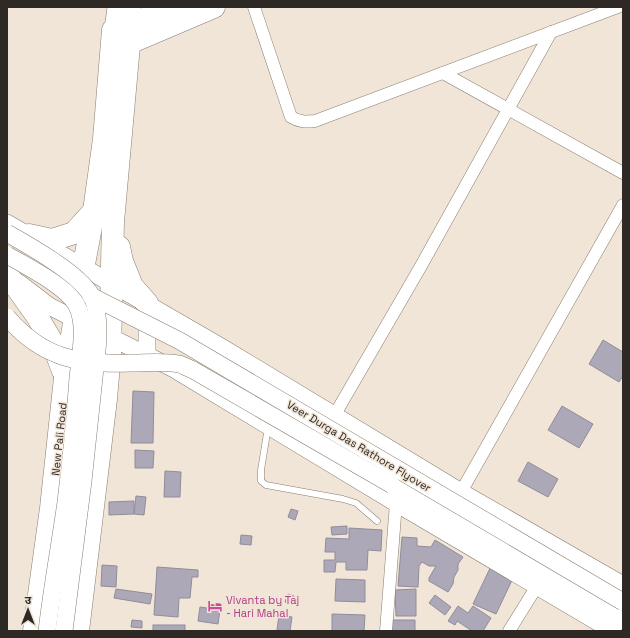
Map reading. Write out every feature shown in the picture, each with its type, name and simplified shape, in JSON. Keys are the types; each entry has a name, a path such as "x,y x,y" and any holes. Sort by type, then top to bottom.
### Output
{"highway":[{"path":"124,30 177,7"},
{"path":"124,30 214,7"},
{"path":"78,631 106,399 111,337 112,251 104,214 124,30"},
{"path":"29,235 52,240 74,233 104,214"},
{"path":"104,214 132,286 147,304"},
{"name":"New Pali Road","path":"34,631 51,508 66,378 85,258 104,214"},
{"path":"7,274 37,316 52,342 66,378"},
{"path":"106,399 119,376 127,367 147,356"}],"main road":[{"path":"116,7 124,30"},
{"path":"7,223 29,235 85,258 112,283 461,492 623,585"},
{"name":"Veer Durga Das Rathore Flyover","path":"7,233 60,266 83,285 92,296 180,341 623,602"},
{"path":"7,271 29,235"},
{"path":"7,254 57,285 71,297 77,305 80,314 82,333 74,424 66,500 47,631"},
{"path":"7,274 49,306 273,420 396,503 613,631"},
{"name":"Veer Durga Das Rathore Flyover","path":"64,631 83,482 98,340 98,318 92,296"},
{"path":"147,304 147,356"},
{"name":"Veer Durga Das Rathore Flyover","path":"7,317 17,328 40,346 67,359 109,363 153,362 178,364 193,370 283,421 623,621"}],"street":[{"path":"254,7 291,117 305,122 315,121 618,7"},
{"path":"334,416 421,266 551,32"},
{"path":"443,73 623,173"},
{"path":"461,492 623,205"},
{"path":"386,631 396,503"},
{"path":"509,631 537,586"}],"lane":[{"path":"280,408 292,390"},
{"path":"273,420 260,470 261,481 266,484 343,499 356,503 377,521"}],"building":[{"path":"603,340 623,352 623,376 619,382 589,364"},
{"path":"133,391 154,392 153,443 131,443"},
{"path":"562,406 593,424 579,448 548,430"},
{"path":"135,450 154,451 153,468 135,468"},
{"path":"528,462 558,479 548,497 518,481"},
{"path":"165,471 181,472 180,497 164,497"},
{"path":"136,496 146,497 144,515 134,514"},
{"path":"134,501 134,514 109,515 109,502"},
{"path":"291,509 298,511 295,520 288,517"},
{"path":"347,526 347,534 332,535 331,527"},
{"path":"349,528 382,530 381,551 368,550 367,570 346,570 346,562 336,562 335,572 324,572 324,560 335,560 335,552 325,552 326,538 349,539"},
{"path":"241,535 252,536 251,545 240,544"},
{"path":"402,537 417,538 417,546 431,547 435,540 463,557 458,564 458,570 454,577 453,584 448,592 429,581 429,578 436,566 429,566 422,562 419,566 418,587 398,586"},
{"path":"492,564 515,574 496,614 473,604"},
{"path":"102,565 117,566 116,587 101,586"},
{"path":"157,567 198,570 198,577 192,577 190,598 179,598 178,617 154,615"},
{"path":"336,579 365,580 365,602 335,601"},
{"path":"116,589 152,594 150,604 114,598"},
{"path":"416,589 416,616 396,616 395,590"},
{"path":"288,594 294,596 292,604 285,602"},
{"path":"435,595 451,607 445,615 429,603"},
{"path":"458,606 468,613 473,606 491,618 483,631 472,631 457,621 455,625 448,621"},
{"path":"200,607 220,610 218,624 198,621"},
{"path":"332,614 365,615 364,631 332,631"},
{"path":"279,615 292,617 290,631 277,630"},
{"path":"132,620 142,621 142,628 131,627"},
{"path":"393,620 415,620 415,631 392,631"},
{"path":"153,625 185,625 185,631 153,631"}],"place":[{"name":"Vivanta by Taj - Hari Mahal","path":"215,606"}]}
